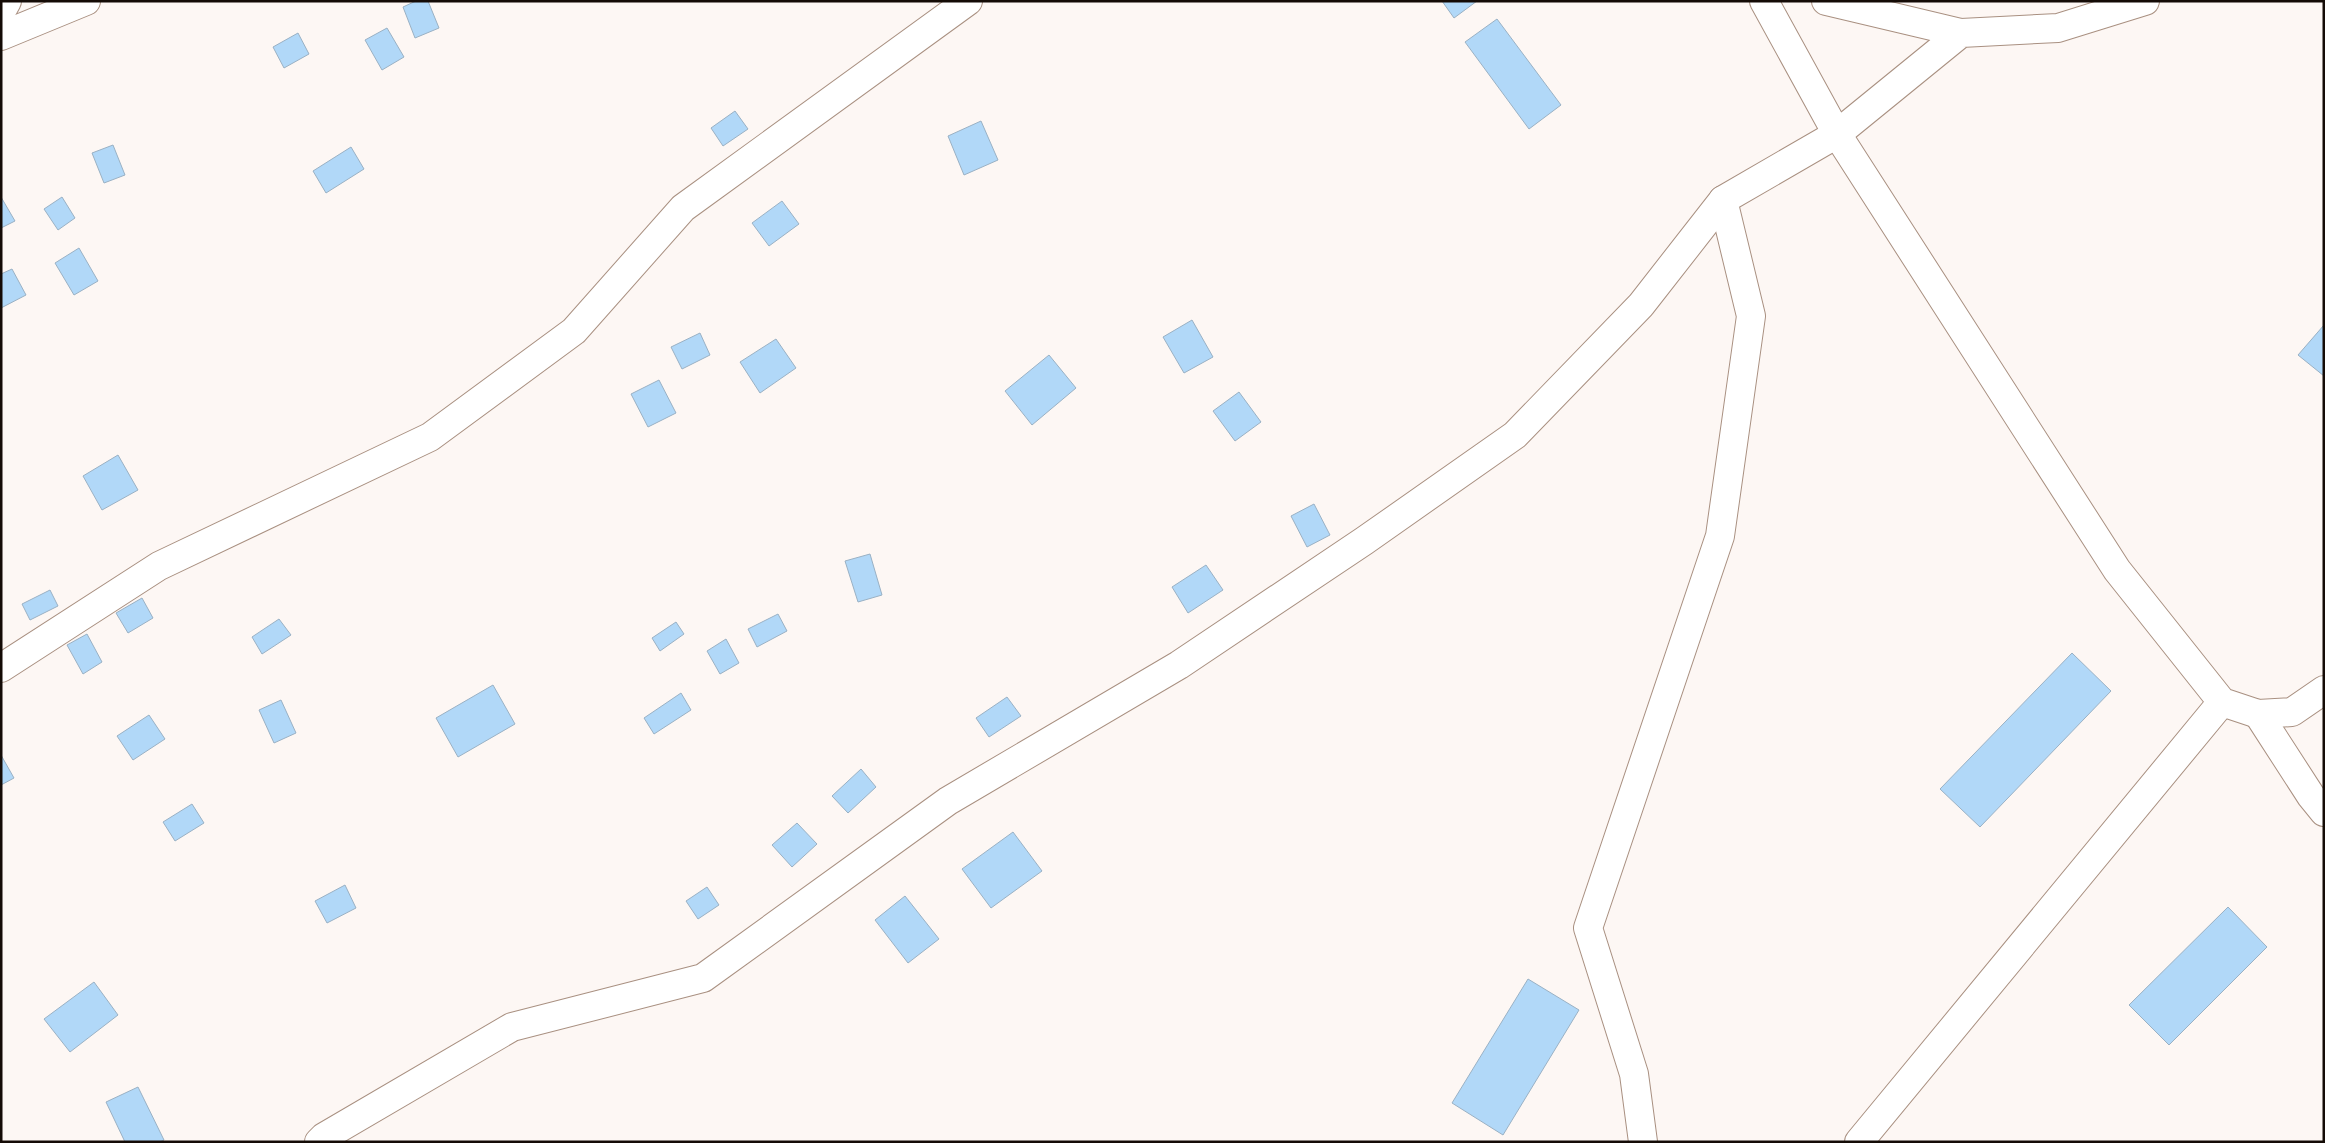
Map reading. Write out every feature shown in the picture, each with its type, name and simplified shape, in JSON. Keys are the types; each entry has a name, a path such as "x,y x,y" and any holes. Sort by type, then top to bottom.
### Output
{"street":[{"path":"1,12 7,1"},
{"path":"1,36 86,1"},
{"path":"1,668 159,566 430,437 574,331 683,208 968,1"},
{"path":"1764,1 1837,134 2117,570 2222,702 2258,714 2292,712 2324,690"},
{"path":"1826,1 1961,33 2058,28 2145,1"},
{"path":"319,1142 512,1027 704,978 948,801 1203,649 1364,541 1515,435 1641,305 1723,200 1837,134 1961,33"},
{"path":"1643,1142 1634,1074 1588,928 1720,536 1751,316 1723,200"},
{"path":"1858,1142 2222,702"},
{"path":"2258,714 2311,796 2324,812"}],"building":[{"path":"416,1 428,1 439,28 415,38 403,7"},
{"path":"1442,1 1477,1 1454,18"},
{"path":"1497,19 1561,105 1529,129 1465,42"},
{"path":"387,28 404,57 382,70 365,40"},
{"path":"298,33 309,54 284,68 273,47"},
{"path":"735,111 748,129 723,146 711,128"},
{"path":"981,121 998,160 964,175 948,136"},
{"path":"113,145 125,175 104,183 92,153"},
{"path":"351,147 364,169 326,193 313,171"},
{"path":"1,197 15,221 1,228"},
{"path":"62,197 75,218 58,230 44,209"},
{"path":"782,201 799,224 769,246 752,223"},
{"path":"79,248 98,281 74,295 55,263"},
{"path":"12,269 26,295 1,308 1,274"},
{"path":"1192,320 1213,357 1184,373 1163,337"},
{"path":"2324,325 2324,376 2298,355"},
{"path":"700,333 710,355 682,369 671,347"},
{"path":"776,339 796,368 760,393 740,362"},
{"path":"1049,355 1076,388 1032,425 1005,391"},
{"path":"659,380 676,413 648,427 631,394"},
{"path":"1239,392 1261,422 1235,441 1213,411"},
{"path":"118,455 138,490 102,510 83,476"},
{"path":"1314,504 1330,535 1307,547 1291,516"},
{"path":"870,554 882,595 858,602 845,561"},
{"path":"1206,565 1223,590 1188,613 1172,587"},
{"path":"50,590 58,606 30,620 22,604"},
{"path":"142,598 153,618 128,633 116,613"},
{"path":"778,614 787,631 757,647 748,629"},
{"path":"279,619 291,635 262,654 252,637"},
{"path":"676,622 684,634 660,651 652,638"},
{"path":"87,634 102,662 83,674 67,645"},
{"path":"726,639 739,663 720,674 707,651"},
{"path":"2072,653 2111,691 1980,827 1940,789"},
{"path":"493,685 515,724 458,757 436,718"},
{"path":"681,693 691,710 654,734 644,718"},
{"path":"1007,697 1021,716 989,737 976,718"},
{"path":"281,700 296,733 274,743 259,710"},
{"path":"149,715 165,739 133,760 117,736"},
{"path":"1,755 14,778 1,785"},
{"path":"861,769 876,787 848,813 832,796"},
{"path":"192,804 204,823 175,841 163,822"},
{"path":"797,823 817,844 792,867 772,845"},
{"path":"1013,832 1042,871 991,908 962,869"},
{"path":"345,885 356,908 327,923 315,901"},
{"path":"707,887 719,905 698,919 686,901"},
{"path":"905,896 939,939 908,963 875,920"},
{"path":"2228,907 2267,947 2169,1045 2129,1005"},
{"path":"1528,979 1579,1010 1503,1135 1452,1103"},
{"path":"94,982 118,1015 70,1052 44,1019"},
{"path":"138,1087 164,1140 160,1142 125,1142 106,1102"}]}
